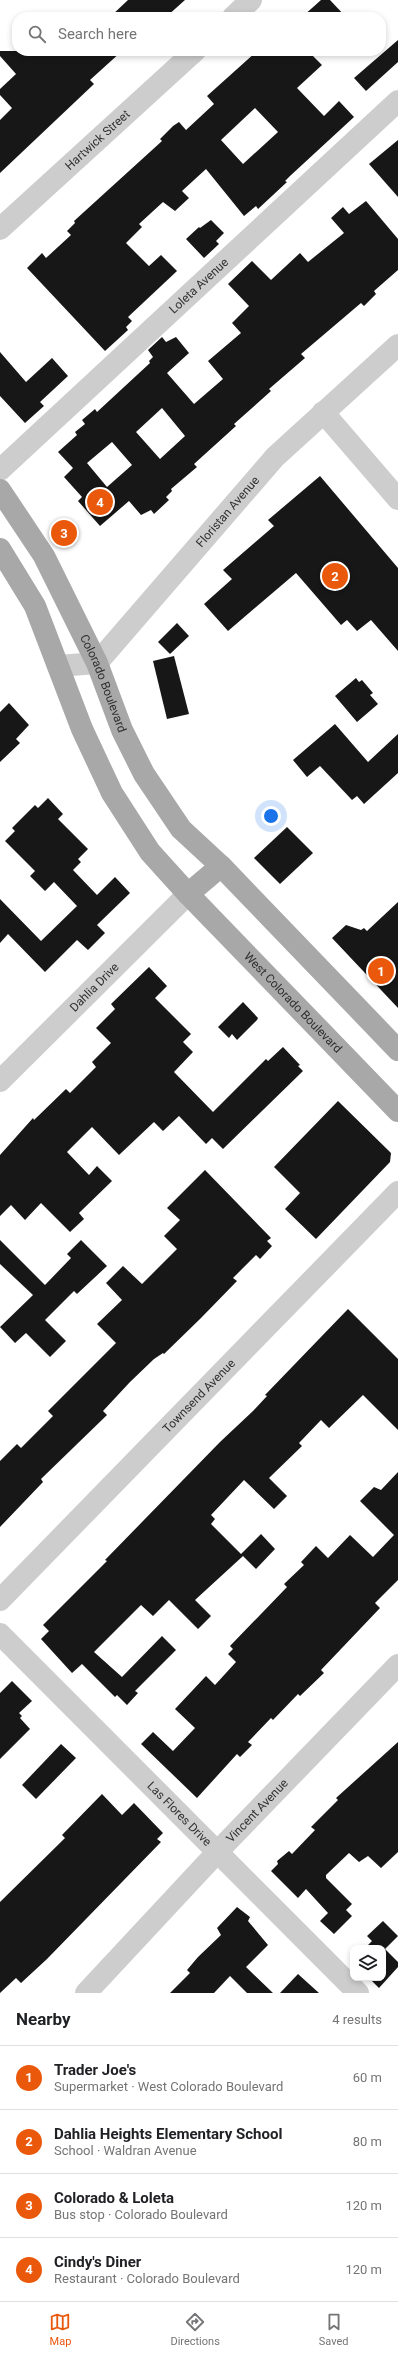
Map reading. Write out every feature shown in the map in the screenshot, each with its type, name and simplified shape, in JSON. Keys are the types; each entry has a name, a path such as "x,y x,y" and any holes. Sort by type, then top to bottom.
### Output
{"main road":[{"name":"Colorado Boulevard","path":"0,490 44,556 97,663 122,730 144,774 181,828 221,866"},
{"path":"0,549 36,606 82,729 112,793 150,852 188,894 221,866 398,1050"},
{"name":"West Colorado Boulevard","path":"188,894 398,1111"}],"street":[{"path":"238,12 251,0"},
{"name":"Hartwick Street","path":"0,229 190,56"},
{"name":"Loleta Avenue","path":"0,470 398,101"},
{"name":"Floristan Avenue","path":"97,663 275,457 398,345"},
{"path":"324,412 398,499"},
{"path":"58,666 97,663"},
{"name":"Dahlia Drive","path":"0,1081 188,894"},
{"name":"Townsend Avenue","path":"0,1600 398,1192"},
{"name":"Las Flores Drive","path":"0,1634 358,1993"},
{"name":"Vincent Avenue","path":"86,1993 217,1852 398,1665"}],"building":[{"path":"128,0 185,0 172,12 115,12"},
{"path":"321,0 330,0 341,12 308,12"},
{"path":"398,40 398,62 366,91 354,78 379,56 386,56 386,50"},
{"path":"0,51 12,51 12,56 116,56 90,80 94,84 0,173 0,120 12,108 0,95 0,89 16,74 0,56"},
{"path":"251,56 313,56 322,65 297,88 324,116 339,101 354,117 290,176 285,181 287,182 258,209 256,206 244,216 206,169 182,191 189,198 175,211 163,202 139,224 142,227 126,243 149,266 161,255 177,271 128,317 132,321 126,327 128,330 105,351 27,268 42,253 46,258 71,235 67,231 75,223 74,221 162,141 160,139 173,126 179,122 186,130 214,104 207,96","holes":["255,108 278,132 243,164 221,140"]},
{"path":"398,140 398,197 369,164"},
{"path":"366,201 398,239 398,270 374,291 376,294 364,306 361,303 301,354 305,358 269,389 271,391 234,424 236,426 194,464 197,467 171,489 172,491 166,497 169,500 154,514 151,510 141,515 129,501 100,526 78,501 82,497 64,477 73,468 58,452 77,435 75,432 85,424 82,420 95,409 97,412 150,363 149,361 153,357 148,350 162,337 166,342 176,337 189,353 167,373 194,404 223,379 208,361 241,333 232,323 249,306 228,284 252,261 271,280 300,253 308,262 344,233 331,218 343,207 349,214","holes":["162,408 185,436 160,459 136,432","112,442 132,465 107,487 87,463"]},
{"path":"211,220 224,233 216,241 219,244 204,258 186,239 199,227 200,228"},
{"path":"0,352 26,382 52,358 68,376 40,402 44,406 25,423 0,396"},
{"path":"320,476 398,568 398,651 371,620 357,631 347,620 341,625 296,573 228,631 204,604 232,579 223,570 274,526 268,520"},
{"path":"177,623 189,636 170,654 158,642"},
{"path":"174,656 189,714 167,719 153,661"},
{"path":"356,678 359,682 362,680 373,693 370,695 378,704 357,722 335,696"},
{"path":"9,703 29,725 16,739 20,743 0,762 0,712"},
{"path":"335,724 368,762 398,734 398,773 364,804 357,796 352,800 320,766 307,777 293,760"},
{"path":"48,798 63,814 58,819 88,849 78,859 81,862 73,870 97,895 115,877 130,893 97,925 105,933 88,950 77,940 45,972 8,934 0,943 0,899 41,941 77,906 54,882 45,891 30,876 35,871 5,841 15,831 12,828 35,805 38,808"},
{"path":"287,827 313,853 280,884 254,858"},
{"path":"398,902 398,1008 332,938 346,925 361,930 364,928 367,931"},
{"path":"149,967 167,986 155,998 191,1034 183,1042 193,1052 174,1072 213,1112 266,1059 268,1061 283,1047 300,1065 298,1066 303,1071 223,1149 212,1138 206,1144 179,1116 163,1131 154,1122 119,1155 92,1127 67,1152 89,1175 97,1166 112,1181 79,1213 84,1219 70,1232 41,1203 25,1220 11,1205 0,1216 0,1155 33,1118 34,1120 66,1089 70,1093 96,1067 92,1062 111,1043 96,1028 115,1009 111,1004"},
{"path":"243,1002 258,1018 237,1040 232,1034 229,1038 218,1027"},
{"path":"338,1101 391,1153 390,1162 316,1239 285,1209 300,1193 274,1167"},
{"path":"205,1170 271,1238 267,1241 272,1246 260,1259 256,1255 233,1278 237,1281 201,1318 164,1354 163,1353 154,1359 130,1382 103,1411 107,1415 41,1479 43,1482 0,1527 0,1461 17,1444 21,1448 53,1416 48,1411 116,1343 97,1324 122,1300 106,1283 123,1266 142,1284 177,1249 164,1236 180,1220 167,1208"},
{"path":"0,1240 45,1285 71,1258 67,1254 81,1240 107,1266 77,1294 74,1291 45,1320 66,1341 50,1357 26,1333 15,1343 0,1327 33,1295 0,1264"},
{"path":"348,1309 398,1359 398,1430 363,1395 329,1428 321,1420 299,1443 302,1446 269,1478 287,1496 274,1509 244,1480 211,1515 215,1519 211,1524 241,1554 261,1534 275,1549 256,1569 243,1556 195,1600 211,1616 198,1629 169,1600 153,1616 141,1605 94,1652 122,1677 162,1636 176,1650 135,1691 138,1693 127,1705 117,1695 115,1697 82,1664 72,1673 41,1639 49,1631 43,1625 107,1561 105,1560 220,1442 253,1411 267,1396 265,1395"},
{"path":"398,1472 398,1580 375,1603 380,1608 321,1670 324,1673 300,1696 298,1694 273,1720 271,1718 248,1742 252,1745 240,1757 237,1754 197,1798 141,1744 153,1732 173,1751 195,1728 175,1709 206,1676 215,1685 236,1662 228,1654 233,1649 230,1646 287,1587 284,1584 304,1565 301,1562 316,1546 328,1558 350,1535 373,1557 394,1535 360,1501 374,1487 381,1490"},
{"path":"12,1681 32,1701 19,1713 22,1716 20,1718 30,1729 0,1759 0,1693"},
{"path":"398,1742 398,1852 381,1868 368,1856 359,1862 349,1853 326,1875 326,1878 352,1904 346,1910 352,1916 334,1934 320,1921 328,1913 306,1889 298,1898 271,1871 278,1864 277,1861 289,1851 292,1854 315,1830 311,1827 338,1800 336,1798"},
{"path":"61,1744 76,1758 36,1799 22,1785"},
{"path":"102,1794 122,1815 134,1803 163,1833 157,1839 161,1842 47,1959 21,1983 16,1978 0,1993 0,1902 65,1838 62,1835"},
{"path":"237,1907 250,1917 248,1921 268,1945 246,1967 273,1993 247,1993 230,1976 214,1993 170,1993 190,1973 187,1970 198,1957 221,1935 217,1928"},
{"path":"383,1921 398,1936 386,1948 386,1945 368,1945 372,1941 367,1936"},
{"path":"386,1950 398,1962 398,1967 386,1980"},
{"path":"298,1974 319,1993 280,1993"},
{"path":"372,1981 385,1981 379,1988"}],"place":[{"name":"Cindy's Diner","path":"100,502"},
{"name":"Colorado & Loleta","path":"64,533"},
{"name":"Dahlia Heights Elementary School","path":"335,576"},
{"name":"Trader Joe's","path":"381,971"}]}
